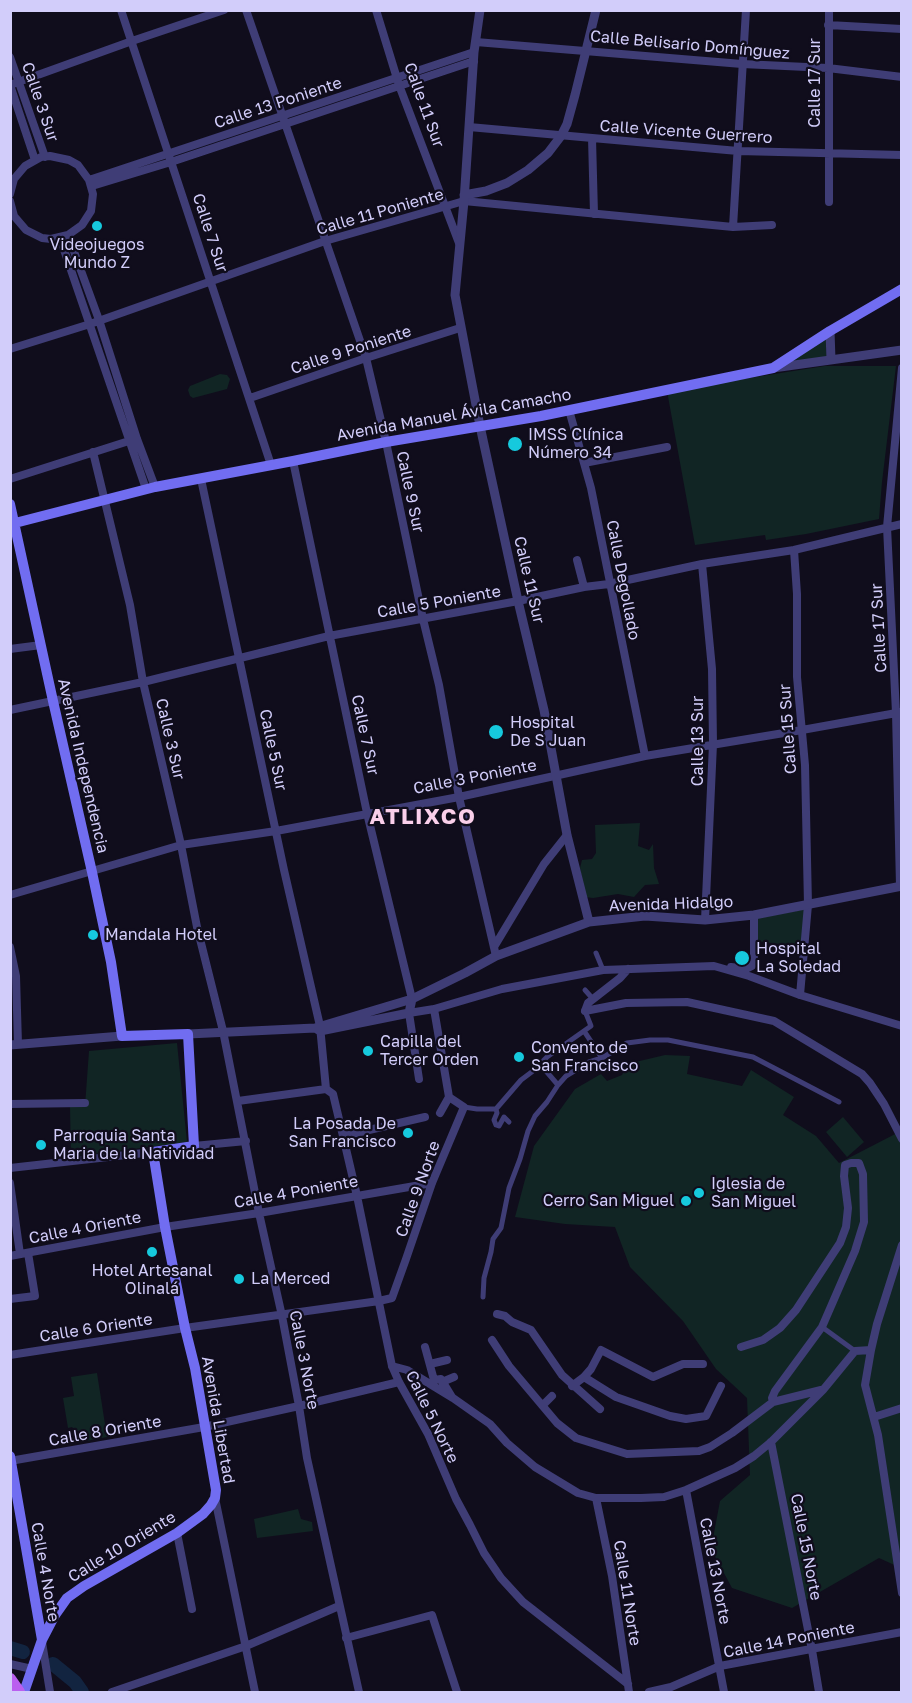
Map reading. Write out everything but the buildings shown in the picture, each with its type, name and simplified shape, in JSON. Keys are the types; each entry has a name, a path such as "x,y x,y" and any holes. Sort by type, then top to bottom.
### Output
{"main road":[{"path":"773,368 902,289"},
{"name":"Avenida Manuel Ávila Camacho","path":"15,523 150,488 386,442 569,410 773,368"},
{"name":"Avenida Independencia","path":"10,504 92,872 111,963 122,1036"},
{"path":"122,1036 188,1034 194,1146 153,1152"},
{"name":"Avenida Libertad","path":"153,1152 165,1227 195,1368 216,1490 215,1498"},
{"name":"Calle 4 Norte","path":"10,1456 42,1640"},
{"name":"Calle 10 Oriente","path":"16,1688 32,1669 42,1640 67,1598 177,1533 203,1514 215,1498"}],"street":[{"name":"Calle 7 Sur","path":"121,10 272,465"},
{"path":"11,85 224,10"},
{"name":"Calle 9 Sur","path":"246,10 366,358 439,685 459,797 495,951"},
{"name":"Calle 11 Sur","path":"376,10 398,81 445,207 460,238 455,295 460,328 518,601 544,710 567,835 589,922"},
{"path":"460,238 474,56 480,10"},
{"path":"464,198 507,183 528,170 548,153 561,136 567,124 596,10"},
{"path":"733,227 746,10"},
{"name":"Calle 17 Sur","path":"829,10 829,202"},
{"path":"828,25 902,29"},
{"name":"Calle Belisario Domínguez","path":"476,42 742,64 828,68 902,77"},
{"name":"Calle 13 Poniente","path":"90,183 169,152 474,56"},
{"name":"Calle 3 Sur","path":"10,57 45,157"},
{"name":"Calle 13 Poniente","path":"90,183 171,162 285,124 398,81"},
{"name":"Calle 3 Sur","path":"11,85 35,160"},
{"name":"Calle Vicente Guerrero","path":"469,127 738,151 902,155"},
{"path":"592,138 594,214"},
{"path":"10,194 14,179 25,166 45,157 60,157 69,160 84,172 90,183 93,203 82,225 64,236 42,238 33,234 12,216 10,201"},
{"name":"Calle 11 Poniente","path":"10,349 90,324 325,241 445,207 464,198 594,214 733,227 772,225"},
{"path":"64,236 99,320 133,440"},
{"path":"64,236 90,324 150,488"},
{"name":"Calle 9 Poniente","path":"250,398 460,328"},
{"path":"830,331 831,360"},
{"name":"Avenida Manuel Ávila Camacho","path":"773,368 902,350"},
{"name":"Calle 17 Sur","path":"901,886 899,712 887,527 902,368"},
{"name":"Calle Degollado","path":"569,410 591,488 645,756"},
{"path":"10,479 133,440"},
{"path":"584,463 668,447"},
{"name":"Calle 3 Sur","path":"93,452 130,605 143,682 181,845 197,927 223,1031"},
{"name":"Calle 7 Sur","path":"293,461 367,813 412,999 409,1013"},
{"name":"Calle 5 Sur","path":"201,479 319,1028"},
{"name":"Calle 5 Poniente","path":"10,710 143,682 329,636 609,584 702,564 794,550 902,524"},
{"name":"Calle 15 Sur","path":"794,550 797,594 797,676 805,765 808,905"},
{"path":"578,560 584,587"},
{"name":"Calle 13 Sur","path":"702,564 712,669 713,744 705,920"},
{"path":"10,649 41,645"},
{"name":"Calle 3 Poniente","path":"10,895 181,845 276,831 459,797 645,756 899,712"},
{"path":"495,951 544,864 567,835"},
{"name":"Avenida Hidalgo","path":"319,1028 412,999 465,973 495,951 589,922 645,916 705,920 754,915 901,886"},
{"path":"800,995 808,905"},
{"path":"749,976 754,962 754,915"},
{"path":"10,947 16,976 14,1045 122,1036"},
{"path":"596,953 603,970"},
{"path":"419,1079 409,1013 434,1009 502,989 603,970 714,966 746,969 752,966"},
{"path":"714,966 902,1026"},
{"path":"449,1097 464,1107 496,1108 521,1080 547,1057 591,1026 585,1011 586,1006 628,969"},
{"path":"585,990 593,999"},
{"path":"585,1011 626,1003 687,1002 774,1021 862,1074 884,1104 902,1139"},
{"path":"434,1009 449,1097 440,1113"},
{"name":"Avenida Hidalgo","path":"188,1034 319,1028 409,1013"},
{"name":"Calle 5 Norte","path":"319,1028 326,1089 333,1094 344,1136 392,1366 399,1382 428,1434 456,1499 484,1553 501,1578 523,1602 628,1688"},
{"name":"Calle 3 Norte","path":"223,1031 259,1214 282,1316 307,1458 359,1692"},
{"path":"584,1031 602,1058"},
{"path":"483,1297 484,1278 493,1239 501,1227 509,1188 528,1131 535,1116 558,1085 566,1076 581,1067 627,1044 668,1040 753,1057 839,1102"},
{"path":"540,1064 558,1085"},
{"path":"237,1101 326,1089"},
{"path":"10,1104 85,1103"},
{"name":"Calle 9 Norte","path":"392,1298 432,1182 464,1107"},
{"path":"496,1108 497,1113 494,1120 496,1125 499,1125 504,1117 509,1122"},
{"path":"344,1136 425,1117"},
{"path":"194,1146 246,1141"},
{"path":"10,1168 153,1152"},
{"path":"520,1159 528,1162"},
{"path":"741,1347 763,1340 780,1328 796,1310 840,1243 846,1227 848,1208 845,1165 850,1162 859,1163 863,1174 864,1222 855,1251 822,1327 775,1391 773,1402"},
{"name":"Calle 4 Poniente","path":"165,1227 259,1214 432,1182"},
{"path":"10,1183 35,1296 10,1299"},
{"name":"Calle 4 Oriente","path":"10,1256 165,1227"},
{"path":"902,1245 877,1324 866,1385 874,1417 902,1593"},
{"name":"Calle 6 Oriente","path":"10,1355 392,1298"},
{"path":"497,1314 531,1330 562,1375 600,1409"},
{"path":"822,1327 855,1351 871,1350"},
{"path":"492,1340 508,1366 557,1423 576,1438 621,1453 636,1455 699,1451 732,1433 773,1402 823,1390"},
{"path":"425,1347 434,1380 441,1379 453,1398"},
{"path":"572,1386 591,1370 601,1350 653,1377 683,1364 703,1364"},
{"path":"392,1366 410,1368 490,1424 507,1443 535,1467 578,1493 596,1498 664,1497 686,1490 735,1468 754,1456 823,1390 855,1351"},
{"path":"430,1365 447,1359"},
{"path":"442,1382 454,1377"},
{"path":"584,1377 616,1397 670,1416 686,1419 706,1416 721,1386"},
{"name":"Calle 8 Oriente","path":"11,1461 204,1427 399,1382"},
{"path":"543,1405 552,1396"},
{"path":"874,1417 902,1408"},
{"name":"Calle 15 Norte","path":"771,1442 819,1692"},
{"name":"Calle 13 Norte","path":"686,1490 724,1692"},
{"name":"Avenida Libertad","path":"215,1498 255,1692"},
{"name":"Calle 11 Norte","path":"596,1498 612,1576 628,1688"},
{"path":"177,1533 192,1609"},
{"path":"112,1692 246,1646 339,1606"},
{"path":"346,1638 432,1616 457,1692"},
{"name":"Calle 14 Poniente","path":"649,1692 671,1687 720,1666 902,1632"},
{"name":"Calle 4 Norte","path":"42,1640 50,1692"},
{"path":"10,1664 32,1669"}],"green space":[{"path":"826,338 827,357 786,363"},
{"path":"825,366 896,366 879,519 766,540 765,535 695,545 667,391"},
{"path":"220,374 227,375 230,379 227,389 193,398 190,396 188,390 190,386"},
{"path":"640,823 638,846 649,850 653,844 654,868 659,884 645,885 634,897 618,894 585,897 580,868 582,860 592,859 596,853 595,825"},
{"path":"807,909 804,947 756,941 758,918"},
{"path":"177,1043 187,1142 71,1157 70,1107 85,1106 89,1051"},
{"path":"665,1055 690,1056 687,1074 742,1086 751,1070 794,1097 783,1115 816,1136 839,1163 901,1131 901,1568 879,1558 792,1608 732,1588 711,1549 720,1501 750,1475 747,1398 716,1369 683,1321 630,1267 615,1227 565,1224 515,1217 534,1146 575,1089 601,1074 607,1081 622,1075 627,1064"},
{"path":"843,1117 864,1142 847,1157 826,1132"},
{"path":"97,1373 107,1437 81,1442 79,1431 72,1427 68,1428 63,1398 74,1396 71,1377"},
{"path":"298,1509 301,1519 312,1522 313,1531 257,1538 254,1519"}],"waterway":[{"path":"10,1648 23,1652"},
{"path":"53,1664 75,1682 82,1692"}],"place":[{"name":"Videojuegos Mundo Z","path":"97,226"},
{"name":"IMSS Clínica Número 34","path":"515,444"},
{"name":"Hospital De S Juan","path":"496,732"},
{"name":"Mandala Hotel","path":"93,935"},
{"name":"Hospital La Soledad","path":"742,958"},
{"name":"Capilla del Tercer Orden","path":"368,1051"},
{"name":"Convento de San Francisco","path":"519,1057"},
{"name":"La Posada De San Francisco","path":"408,1133"},
{"name":"Parroquia Santa Maria de la Natividad","path":"41,1145"},
{"name":"Iglesia de San Miguel","path":"699,1193"},
{"name":"Cerro San Miguel","path":"686,1201"},
{"name":"Hotel Artesanal Olinalá","path":"152,1252"},
{"name":"La Merced","path":"239,1279"}],"district":[{"name":"ATLIXCO","path":"423,817"}]}
